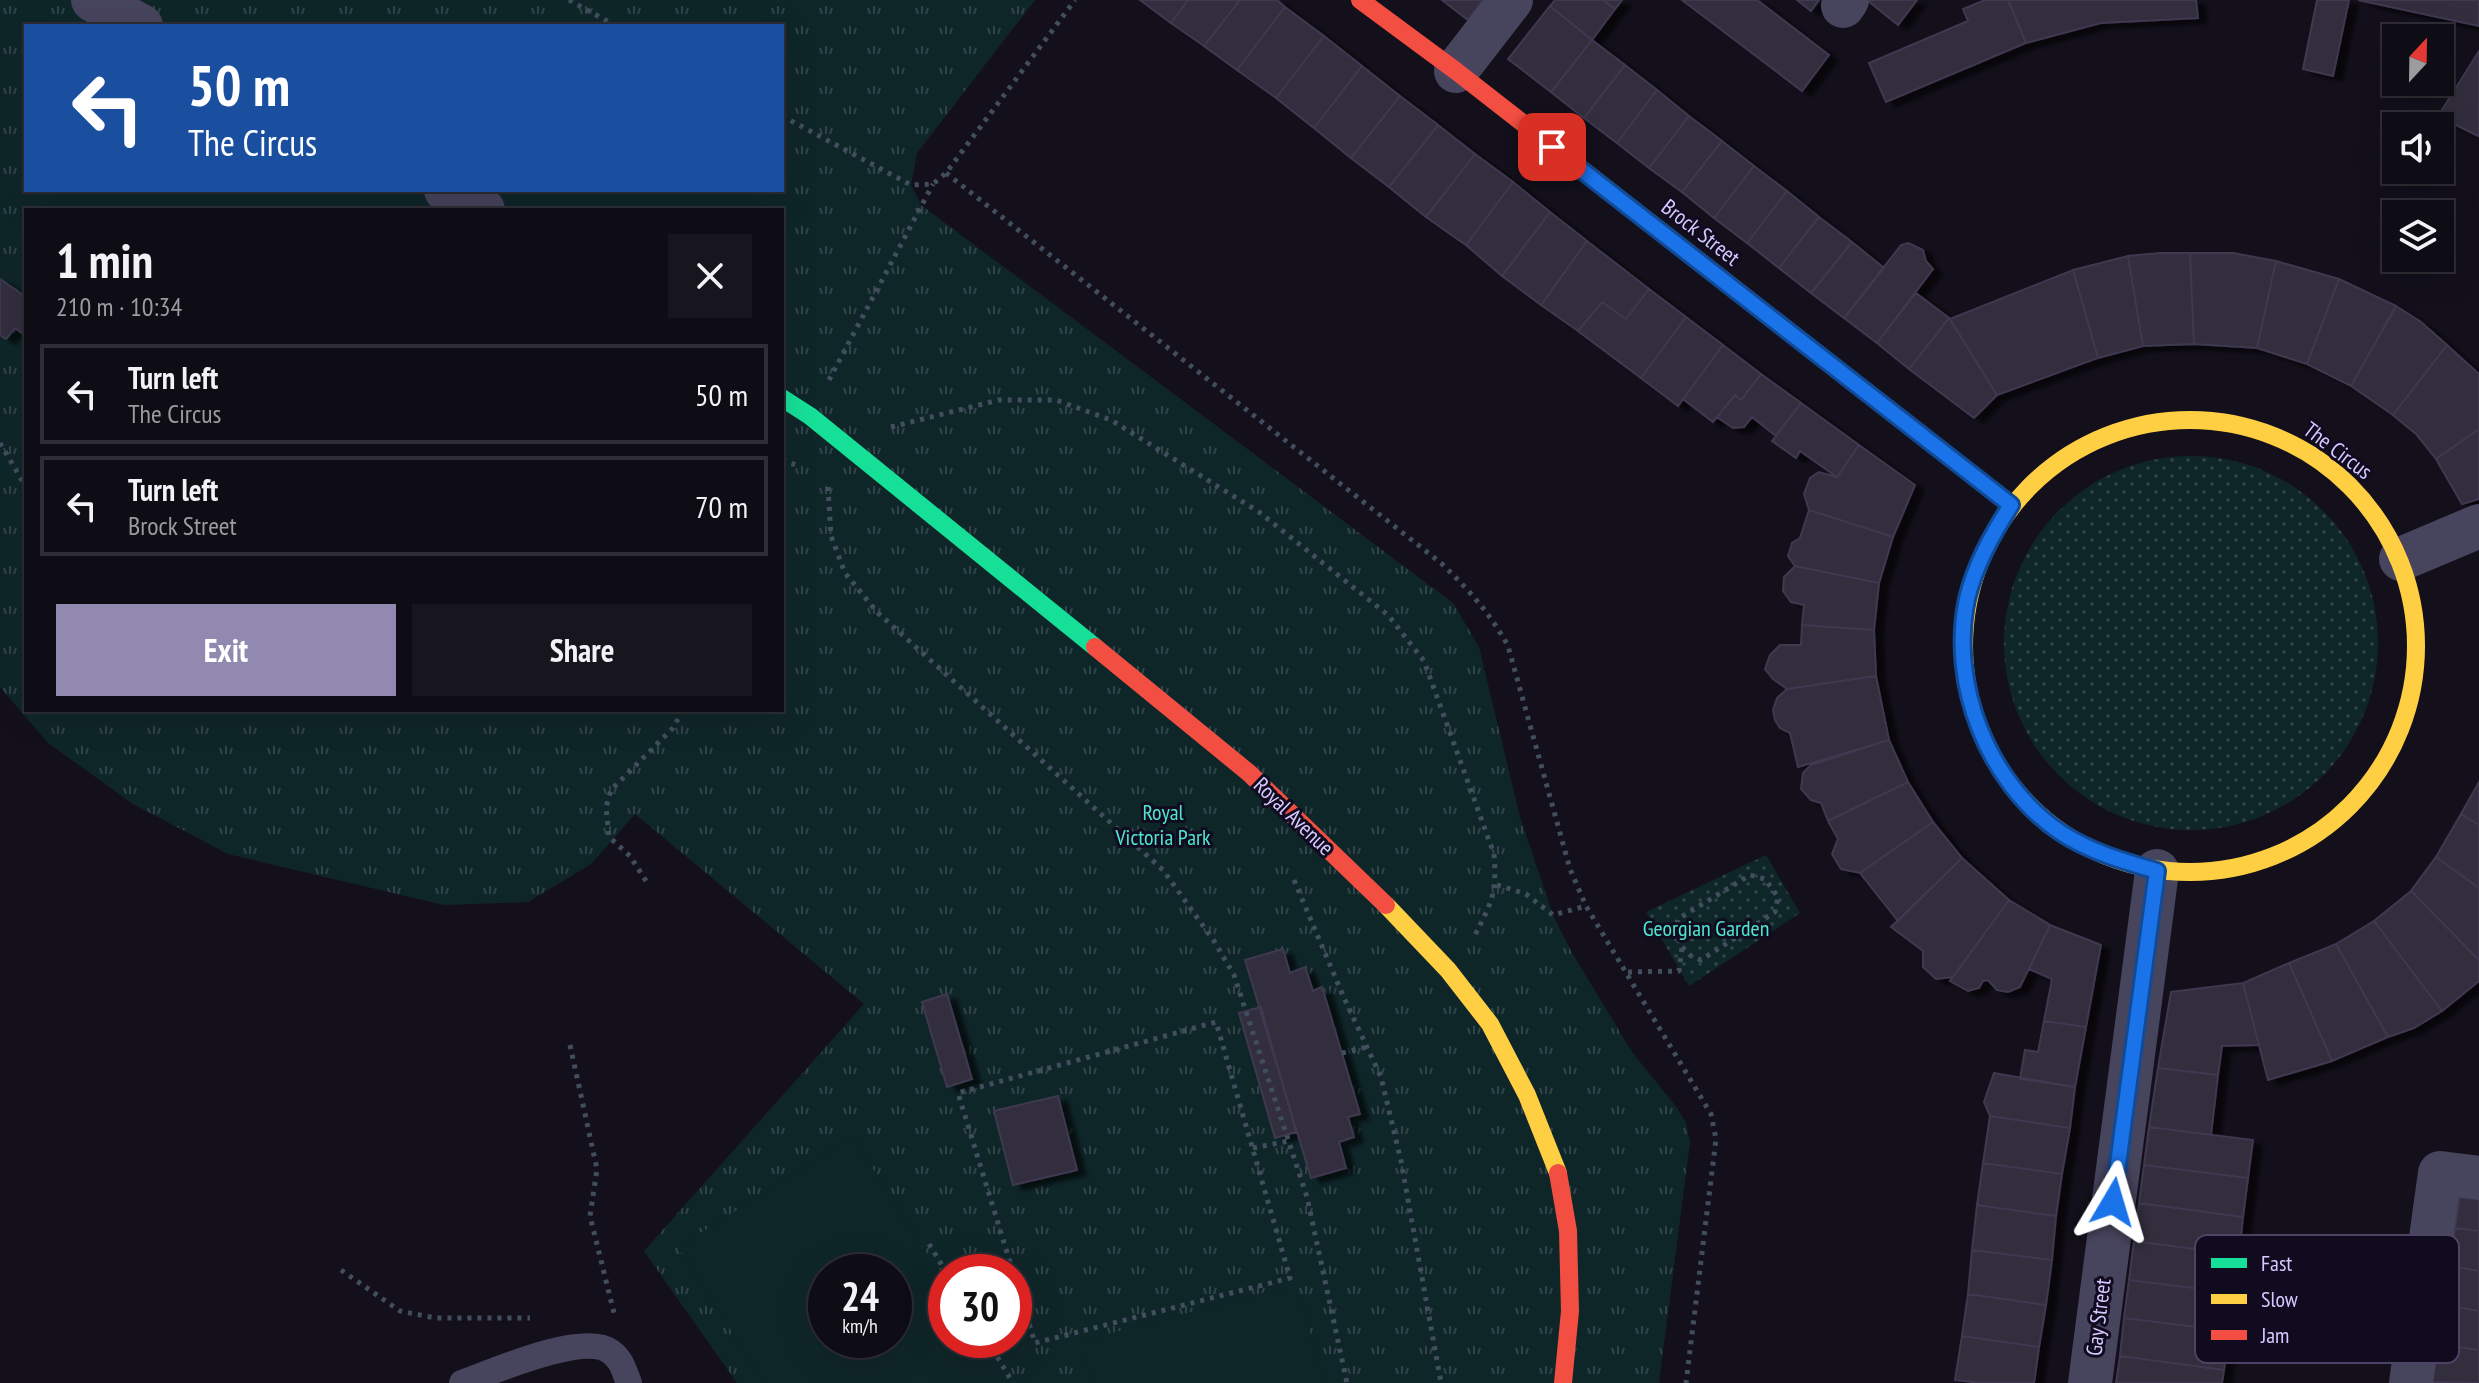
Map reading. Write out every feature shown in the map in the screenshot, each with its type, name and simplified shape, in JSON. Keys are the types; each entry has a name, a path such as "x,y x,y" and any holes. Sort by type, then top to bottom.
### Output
{"street":[{"path":"93,0 137,24"},
{"name":"Brock Street","path":"1360,0 1456,71 2011,505"},
{"path":"1456,71 1511,0"},
{"path":"450,192 479,208"},
{"name":"Royal Avenue","path":"784,399 810,416 1249,773 1391,910 1448,970 1490,1024 1527,1095 1557,1169 1568,1231 1570,1311 1563,1383"},
{"name":"The Circus","path":"2221,420 2297,444 2360,492 2401,559 2418,625 2414,694 2389,757 2347,811 2291,850 2225,870 2157,871 2106,856 2060,831 2020,796 1990,753 1971,704 1963,652 1967,600 1984,550 2011,505 2069,452 2128,428 2143,423 2221,420"},
{"path":"2401,559 2479,526"},
{"name":"Gay Street","path":"2090,1383 2157,871"},
{"path":"2431,1235 2440,1173 2479,1178"},
{"path":"2411,1383 2414,1363"}],"lane":[{"path":"462,1383 541,1355 586,1346 603,1347 612,1352 623,1364 629,1383"}],"path":[{"path":"569,0 612,24"},
{"path":"810,416 933,184 946,173 1075,0"},
{"path":"784,117 911,185 933,184"},
{"path":"946,173 1441,563 1476,596 1494,620 1508,646 1556,824 1586,906 1711,1114 1716,1139 1686,1383"},
{"path":"835,438 999,400 1056,400 1111,420 1259,512 1388,615 1424,661 1494,854 1497,885 1491,903 1474,938 1448,970"},
{"path":"0,443 24,484"},
{"path":"784,461 800,467"},
{"path":"828,481 831,536 845,573 877,612 1163,870 1214,941 1234,975 1307,1197 1347,1383"},
{"path":"646,881 630,856 609,837 606,807 611,790 673,728 682,712"},
{"path":"1290,871 1381,1077 1401,1161 1441,1383"},
{"path":"1628,972 1679,971 1682,947 1675,931 1678,919 1750,875 1765,879 1778,897 1775,912 1701,960 1682,947"},
{"path":"1497,885 1526,894 1553,915 1586,906"},
{"path":"1007,1254 958,1093 1216,1022 1290,1278 1035,1343 1032,1334"},
{"path":"570,1045 597,1169 590,1216 615,1318 600,1318"},
{"path":"1342,1053 1367,1047"},
{"path":"1253,1148 1289,1141"},
{"path":"929,1244 935,1254"},
{"path":"341,1270 400,1311 435,1318 540,1318"},
{"path":"998,1358 1013,1383"}],"green space":[{"name":"Royal Victoria Park","path":"0,0 1035,0 917,153 911,185 921,205 1453,603 1479,647 1520,817 1553,915 1632,1052 1686,1123 1690,1142 1659,1383 737,1383 644,1251 864,1004 635,814 591,864 528,902 444,905 228,854 133,804 48,743 0,687"},
{"path":"2191,456 2227,460 2263,470 2310,498 2336,524 2364,571 2374,607 2378,643 2374,679 2364,715 2336,762 2310,788 2263,816 2227,826 2191,830 2155,826 2119,816 2072,788 2046,762 2018,715 2008,679 2004,643 2008,607 2018,571 2046,524 2072,498 2119,470 2155,460"},
{"name":"Georgian Garden","path":"1766,855 1800,913 1689,986 1646,912"},
{"path":"853,1137 928,1256 928,1358 992,1358 1008,1383 764,1383 678,1247"},
{"path":"1297,1284 1324,1383 1092,1383 1081,1341"}],"building":[{"path":"1140,0 1188,0 1171,23"},
{"path":"1188,0 1240,0 1204,46 1171,23"},
{"path":"1240,0 1277,0 1285,7 1237,70 1204,46"},
{"path":"1442,0 1483,0 1468,20"},
{"path":"1555,0 1603,0 1615,9 1592,40 1550,6"},
{"path":"1603,0 1622,0 1615,9"},
{"path":"1682,0 1757,0 1829,55 1802,91"},
{"path":"1797,0 1819,0 1811,11"},
{"path":"1867,0 1917,0 1898,25"},
{"path":"1985,0 2008,0 2026,43 1886,102 1869,63 1968,21 1963,9"},
{"path":"2008,0 2196,0 2198,18 2101,23 2026,43"},
{"path":"2317,0 2349,0 2333,76 2303,69"},
{"path":"2358,0 2479,0 2479,26"},
{"path":"1550,6 1592,40 1551,92 1508,59"},
{"path":"1285,7 1324,36 1276,98 1237,70"},
{"path":"1324,36 1362,66 1314,128 1276,98"},
{"path":"1592,40 1625,65 1584,118 1551,92"},
{"path":"2479,51 2478,136 2454,124 2454,112 2441,112 2451,96 2454,96 2454,91"},
{"path":"1625,65 1657,90 1617,143 1584,118"},
{"path":"1362,66 1400,96 1351,158 1314,128"},
{"path":"1657,90 1689,116 1649,168 1617,143"},
{"path":"1400,96 1438,125 1389,187 1351,158"},
{"path":"1689,116 1722,141 1682,192 1649,168"},
{"path":"1438,125 1475,154 1426,217 1389,187"},
{"path":"1722,141 1754,166 1714,218 1682,192"},
{"path":"1475,154 1513,182 1466,245 1426,217"},
{"path":"1754,166 1787,191 1747,243 1714,218"},
{"path":"1513,182 1550,212 1502,276 1466,245"},
{"path":"1787,191 1819,217 1779,268 1747,243"},
{"path":"1550,212 1587,241 1541,305 1502,276"},
{"path":"1819,217 1852,242 1811,293 1779,268"},
{"path":"1587,241 1649,289 1626,319 1602,302 1578,331 1541,305"},
{"path":"1852,242 1884,268 1844,318 1811,293"},
{"path":"1908,243 1923,250 1926,261 1933,269 1877,343 1844,318 1901,245"},
{"path":"2190,253 2194,344 2143,346 2128,256"},
{"path":"2190,253 2233,253 2276,261 2257,348 2194,344"},
{"path":"2128,256 2143,346 2098,358 2073,270"},
{"path":"2276,261 2339,279 2307,364 2257,348"},
{"path":"2073,270 2098,358 1997,395 1950,319"},
{"path":"0,279 24,296 24,335 15,328 6,339 0,335"},
{"path":"2339,279 2396,306 2351,386 2307,364"},
{"path":"1649,289 1686,317 1641,378 1578,331 1602,302 1626,319"},
{"path":"1916,293 1949,318 1909,369 1877,343"},
{"path":"2396,306 2421,322 2447,345 2393,415 2351,386"},
{"path":"1686,317 1723,345 1678,406 1641,378"},
{"path":"1949,318 1997,395 1974,418 1909,369"},
{"path":"1723,345 1761,374 1741,400 1735,395 1713,422 1683,399"},
{"path":"2447,345 2479,374 2479,429 2436,459 2416,434 2393,415"},
{"path":"1761,374 1801,403 1776,436 1752,417 1744,427 1733,428 1717,417 1735,395 1741,400"},
{"path":"1801,403 1859,445 1837,477 1800,451 1796,458 1772,441"},
{"path":"2479,429 2479,499 2462,504 2436,459"},
{"path":"1859,445 1915,485 1893,537 1809,510 1804,494 1810,478 1819,472 1837,477"},
{"path":"1809,510 1893,537 1879,583 1795,566 1788,556 1792,543 1800,538"},
{"path":"1795,566 1879,583 1874,630 1802,625 1804,605 1791,602 1783,591 1784,577"},
{"path":"1802,625 1874,630 1876,676 1787,689 1765,669 1770,655 1780,645 1801,645"},
{"path":"1876,676 1889,740 1798,767 1790,733 1780,728 1775,720 1773,710 1777,698 1787,689"},
{"path":"1889,740 1908,782 1828,821 1821,803 1811,800 1801,789 1803,773 1811,765"},
{"path":"1908,782 1933,822 1860,873 1841,869 1832,854 1838,839 1828,821"},
{"path":"2479,782 2479,825 2461,814"},
{"path":"2461,814 2479,825 2479,888 2436,857"},
{"path":"1933,822 1962,858 1898,921 1860,873"},
{"path":"2436,857 2479,888 2479,960 2411,891"},
{"path":"1962,858 2009,900 1953,977 1936,979 1923,967 1923,951 1891,927"},
{"path":"2411,891 2479,960 2479,981 2442,1011 2374,921"},
{"path":"2009,900 2050,925 2020,987 2008,992 1997,990 1988,980 1983,981 1979,988 1968,991 1950,981"},
{"path":"2374,921 2442,1011 2414,1028 2388,1037 2336,944"},
{"path":"2050,925 2101,945 2086,1027 2044,1021 2052,979 2029,969"},
{"path":"2336,944 2388,1037 2332,1061 2289,963"},
{"path":"1283,949 1290,973 1305,967 1313,991 1322,987 1360,1114 1348,1117 1354,1137 1339,1142 1346,1168 1311,1178 1245,960"},
{"path":"2289,963 2332,1061 2268,1080 2243,983"},
{"path":"2243,983 2259,1045 2222,1046 2218,1075 2158,1068 2171,992"},
{"path":"947,994 972,1079 947,1087 922,1002"},
{"path":"1261,1007 1296,1132 1275,1138 1239,1013"},
{"path":"2044,1021 2086,1027 2075,1087 2020,1079 2025,1050 2038,1052"},
{"path":"2158,1068 2218,1075 2211,1135 2149,1127"},
{"path":"1994,1073 2075,1087 2070,1128 1990,1116 1984,1102"},
{"path":"1058,1096 1077,1170 1013,1185 994,1111"},
{"path":"1990,1116 2070,1128 2062,1174 1983,1163"},
{"path":"2149,1127 2253,1140 2248,1178 2144,1165"},
{"path":"1983,1163 2062,1174 2056,1216 1977,1205"},
{"path":"2144,1165 2248,1178 2243,1217 2139,1203"},
{"path":"2461,1189 2479,1191 2479,1231 2455,1228"},
{"path":"2139,1203 2243,1217 2241,1235 2195,1235 2195,1249 2134,1241"},
{"path":"1977,1205 2056,1216 2052,1260 1972,1250"},
{"path":"2455,1228 2479,1231 2479,1271 2459,1268 2459,1235 2454,1235"},
{"path":"2134,1241 2195,1249 2195,1288 2129,1280"},
{"path":"1972,1250 2052,1260 2046,1305 1968,1294"},
{"path":"2459,1268 2479,1271 2479,1311 2459,1308"},
{"path":"2129,1280 2195,1288 2195,1327 2124,1318"},
{"path":"1968,1294 2046,1305 2039,1347 1962,1336"},
{"path":"2459,1308 2479,1311 2479,1350 2459,1347"},
{"path":"2124,1318 2195,1327 2195,1363 2225,1363 2224,1370 2120,1356"},
{"path":"1962,1336 2039,1347 2034,1383 1955,1380"},
{"path":"2459,1347 2479,1350 2479,1383 2432,1382 2434,1363 2459,1363"},
{"path":"2120,1356 2224,1370 2222,1383 2116,1383"}],"traffic: fast":[{"path":"1794,335 2011,505"},
{"path":"784,399 810,416 1095,647"}],"traffic: slow":[{"path":"2190,420 2234,424 2277,437 2316,458 2350,486 2378,520 2399,559 2412,602 2416,646 2412,690 2399,733 2378,772 2350,806 2316,834 2277,855 2234,868 2190,872 2146,868 2103,855 2064,834 2030,806 2002,772 1981,733 1968,690 1964,646 1968,602 1981,559 2002,520 2030,486 2064,458 2103,437 2146,424 2190,420"},
{"path":"1386,905 1448,970 1490,1024 1527,1095 1558,1173"}],"traffic: jam":[{"path":"1360,0 1456,71 1794,335"},
{"path":"1095,647 1249,773 1386,905"},
{"path":"1558,1173 1568,1231 1570,1311 1563,1383"}],"route":[{"path":"1552,147 2011,505 1984,550 1967,600 1963,652 1971,704 1990,753 2020,796 2060,831 2106,856 2157,871 2113,1202"}]}
